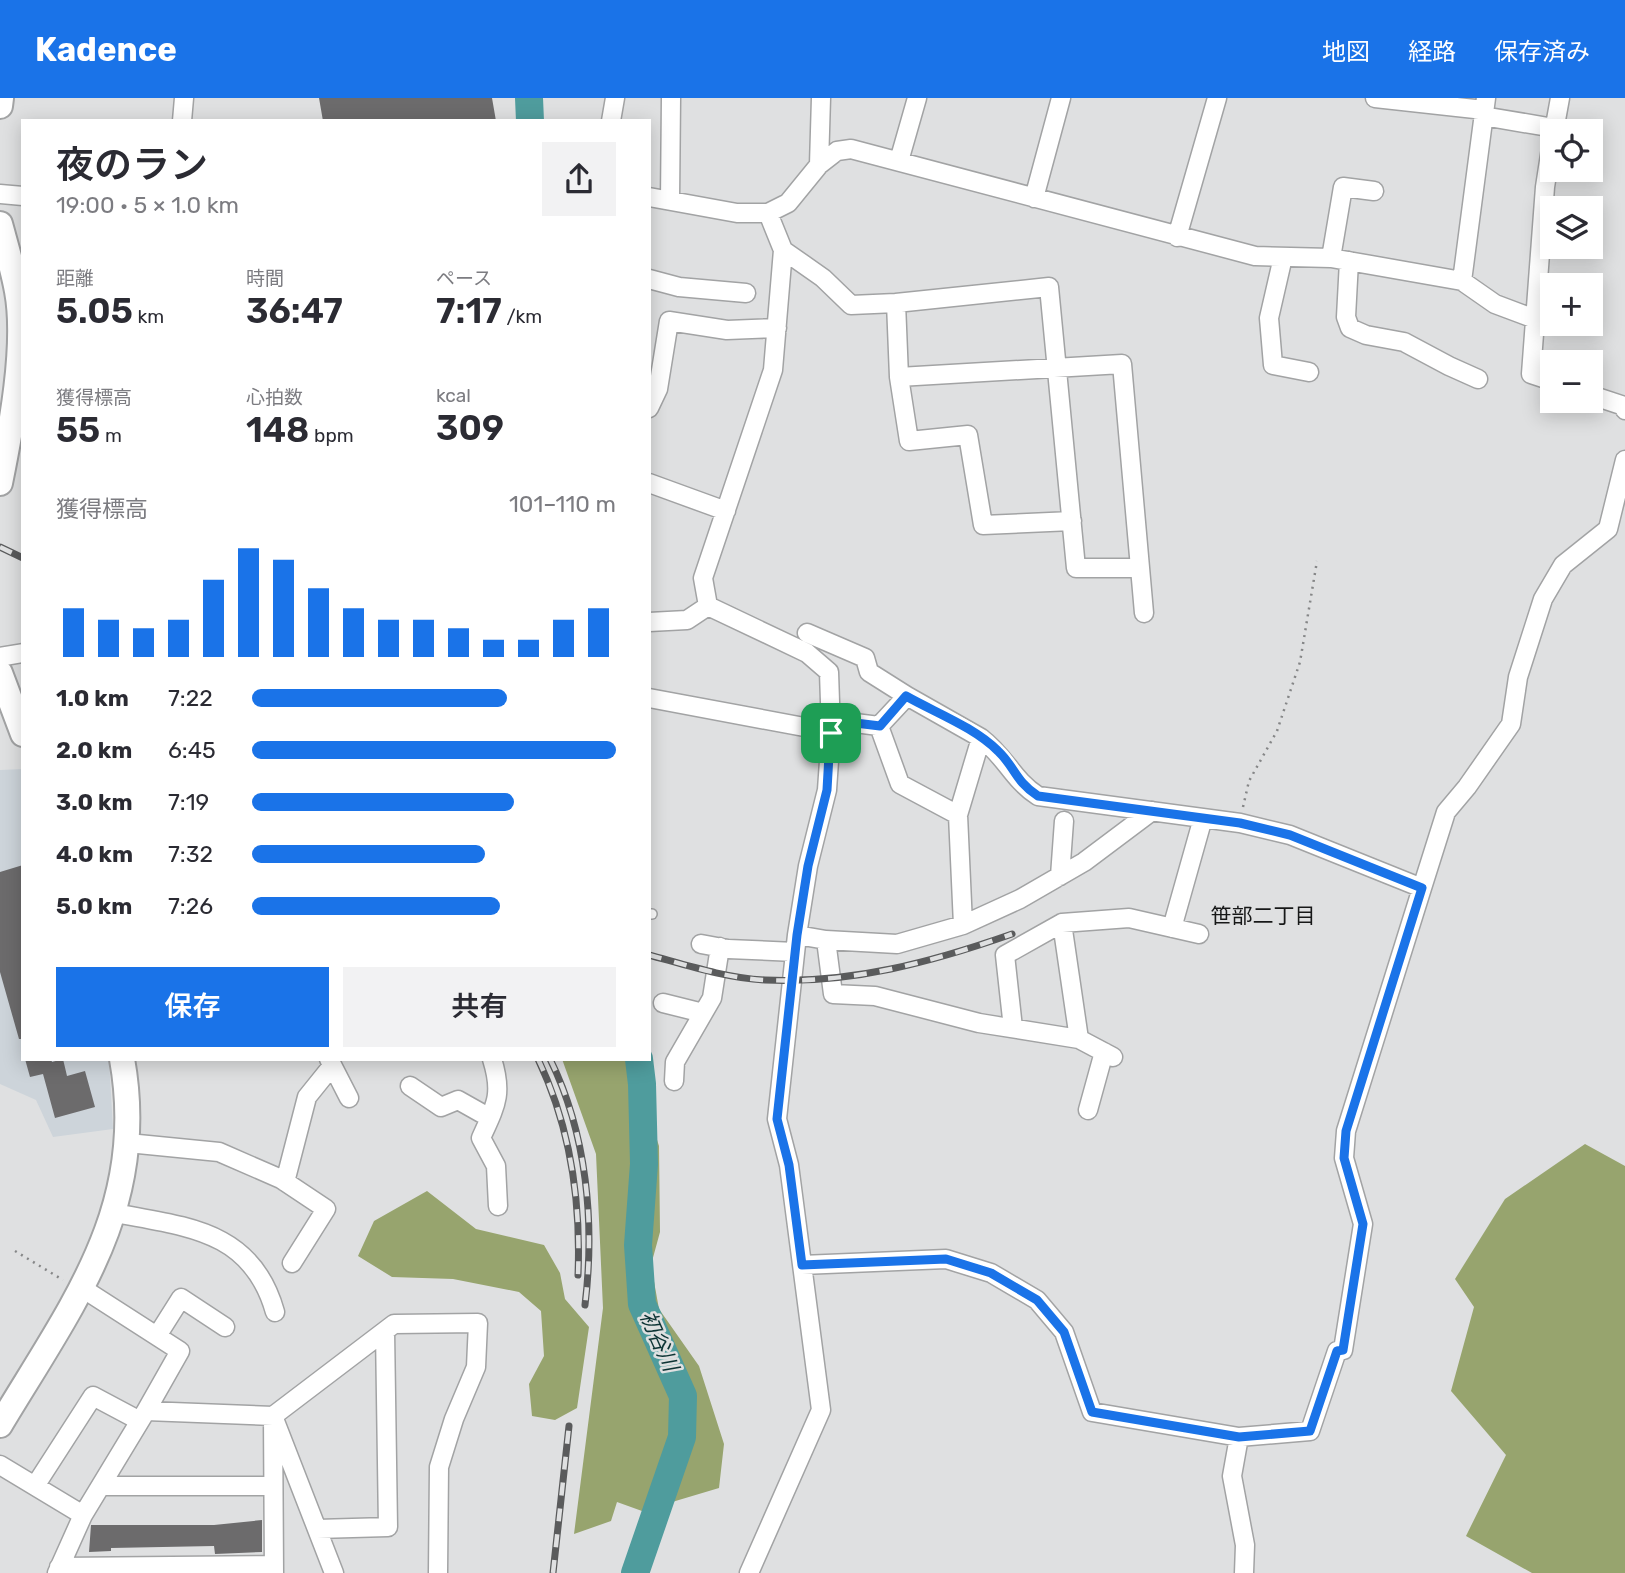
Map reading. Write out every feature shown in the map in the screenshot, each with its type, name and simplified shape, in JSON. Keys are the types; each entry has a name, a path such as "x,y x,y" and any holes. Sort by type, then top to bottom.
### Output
{"street":[{"path":"0,106 1,98"},
{"path":"181,119 184,98"},
{"path":"611,119 615,98"},
{"path":"670,201 671,98"},
{"path":"819,165 821,98"},
{"path":"899,161 917,98"},
{"path":"1034,198 1061,98"},
{"path":"1177,237 1217,98"},
{"path":"1375,98 1484,108 1540,129"},
{"path":"1556,119 1560,98"},
{"path":"1462,281 1484,108"},
{"path":"651,197 737,213 768,213 788,203 819,165 837,151 851,149 1255,256 1340,260 1462,281 1495,303 1535,319"},
{"path":"1540,376 1531,373 1546,182"},
{"path":"1374,191 1342,187 1340,260 1346,317 1350,328 1366,335 1404,342 1478,379"},
{"path":"0,194 21,196"},
{"path":"708,606 703,578 773,370 783,250 768,213"},
{"path":"0,224 18,293 21,357 1,471"},
{"path":"783,250 823,278 851,305 1049,288 1076,568 1140,568"},
{"path":"1283,257 1269,318 1273,365 1309,372"},
{"path":"651,280 679,287 746,293"},
{"path":"895,303 899,377 909,441 968,435 983,525 1072,521"},
{"path":"651,404 658,389 669,321 727,330 777,328"},
{"path":"899,377 1122,364 1144,613"},
{"path":"1603,399 1624,407 1625,410"},
{"path":"802,1265 946,1259 991,1273 1037,1300 1064,1332 1092,1412 1239,1437 1310,1431 1337,1351 1343,1350 1363,1224 1344,1158 1346,1131 1446,811 1467,787 1511,724 1518,677 1543,599 1563,565 1608,529 1625,460"},
{"path":"651,484 726,511"},
{"path":"651,622 687,620 708,606"},
{"path":"708,606 807,653 829,671 831,726 827,790 808,866 796,944 777,1119 789,1165 821,1410 749,1573"},
{"path":"807,633 865,658 869,672 981,738 999,751 1021,785 1038,796 1240,823 1290,835 1422,888"},
{"path":"0,657 21,653"},
{"path":"0,673 21,729"},
{"path":"651,698 831,726 880,726 906,696"},
{"path":"880,726 900,784 958,816"},
{"path":"963,925 958,816 981,738"},
{"path":"701,944 720,947 826,940 897,944 963,925 1020,899 1084,862 1152,811"},
{"path":"1172,928 1203,818"},
{"path":"1060,876 1064,821"},
{"path":"1013,1028 1005,955 1062,923 1129,918 1199,934"},
{"path":"1062,923 1079,1039"},
{"path":"826,940 832,994 874,996 979,1023 1079,1039 1109,1054 1088,1110"},
{"path":"674,1081 675,1062 712,998 720,947"},
{"path":"663,1003 703,1013"},
{"path":"0,1425 115,1213 128,1143 122,1061"},
{"path":"493,1061 500,1084 496,1106 481,1138 496,1166 498,1206"},
{"path":"285,1182 307,1097 330,1063 349,1098"},
{"path":"410,1086 441,1107 458,1100 490,1118"},
{"path":"128,1143 219,1152 285,1182 326,1209 292,1263"},
{"path":"115,1213 201,1231 226,1242 253,1263 270,1295 275,1312"},
{"path":"77,1286 180,1351 83,1515 58,1570 274,1569 273,1416"},
{"path":"157,1336 181,1297 225,1327"},
{"path":"35,1486 93,1396 143,1416 273,1416 394,1324 478,1324 476,1367 454,1419 439,1467 438,1573"},
{"path":"317,1529 388,1527 384,1331"},
{"path":"273,1416 334,1573"},
{"path":"1239,1437 1232,1476 1245,1545 1244,1573"},
{"path":"0,1465 83,1515"},
{"path":"101,1486 273,1486"}],"path":[{"path":"1240,823 1249,781 1277,731 1300,662 1317,561"},
{"path":"15,1251 77,1286"}],"shaded area":[{"path":"21,769 21,1061 109,1061 113,1129 53,1137 36,1100 0,1084 0,770"}],"green space":[{"path":"563,1061 632,1061 659,1146 660,1232 651,1265 659,1309 699,1366 724,1444 719,1488 642,1511 617,1502 611,1521 574,1534 603,1308 596,1154"},
{"path":"1585,1144 1625,1166 1625,1573 1532,1573 1466,1536 1506,1455 1451,1391 1474,1307 1455,1279 1505,1199"},
{"path":"427,1191 476,1229 544,1245 560,1273 565,1299 589,1327 577,1408 555,1420 532,1416 529,1384 544,1356 541,1311 519,1292 453,1279 392,1277 358,1256 374,1221"}],"building":[{"path":"319,98 492,98 496,119 323,119"},
{"path":"21,866 21,1039 0,972 0,872"},
{"path":"26,1061 63,1061 67,1076 85,1071 95,1107 55,1118 43,1074 30,1077"},
{"path":"262,1520 262,1552 215,1554 214,1546 111,1548 111,1551 89,1552 91,1525 214,1525"}],"waterway":[{"name":"初谷川","path":"529,98 530,119"},
{"name":"初谷川","path":"635,1573 682,1437 683,1396 642,1304 638,1245 644,1164 639,1061"}],"railway":[{"path":"0,547 21,557"},
{"path":"651,956 736,977 797,980 860,975 891,969 952,954 1012,934"},
{"path":"539,1061 558,1111 571,1164 578,1219 578,1275"},
{"path":"551,1061 572,1118 585,1179 589,1243 585,1305"},
{"path":"553,1573 569,1426"}],"district":[{"name":"笹部二丁目","path":"1263,916"}],"route":[{"path":"906,696 999,751 1021,785 1038,796 1240,823 1290,835 1422,888 1346,1131 1344,1158 1363,1224 1343,1350 1337,1351 1310,1431 1239,1437 1092,1412 1064,1332 1037,1300 991,1273 946,1259 802,1265 789,1165 777,1119 797,935 808,866 827,790 831,733 831,720 880,726 906,696"}]}
